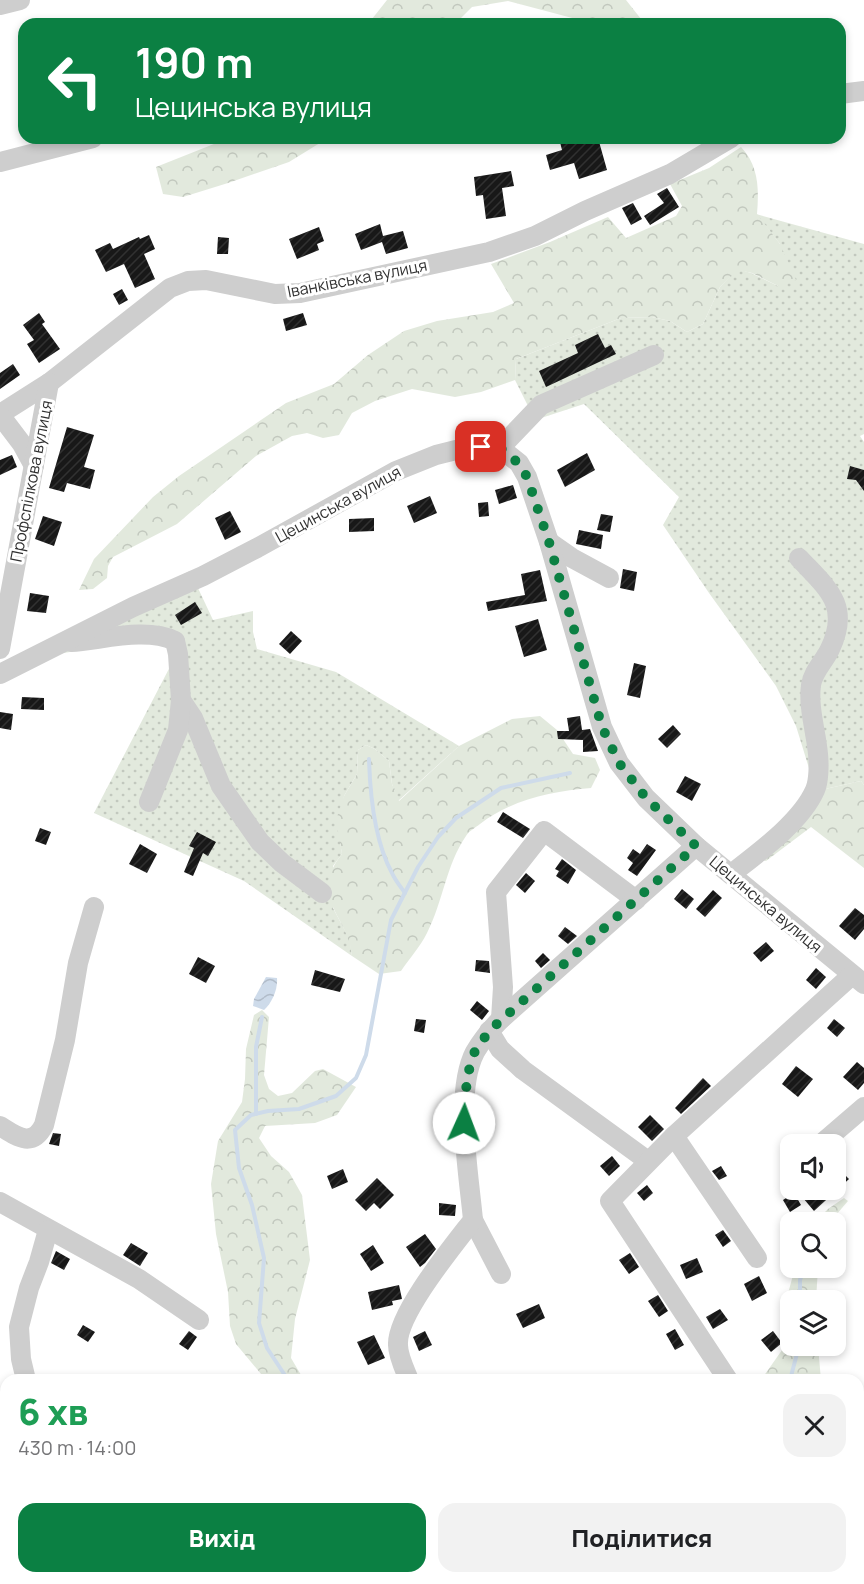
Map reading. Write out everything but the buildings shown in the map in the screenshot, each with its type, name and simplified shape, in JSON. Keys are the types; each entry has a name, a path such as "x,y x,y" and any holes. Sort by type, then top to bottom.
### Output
{"street":[{"path":"0,5 20,0"},
{"path":"846,93 864,91"},
{"path":"0,162 70,144"},
{"name":"Іванківська вулиця","path":"0,414 49,382 170,288 188,281 206,280 274,294 300,292 489,252 535,236 585,211 670,174 721,144"},
{"path":"500,448 541,405 654,355"},
{"name":"Профспілкова вулиця","path":"0,650 49,382"},
{"path":"0,414 22,444 34,466"},
{"name":"Цецинська вулиця","path":"0,674 248,553 396,471 436,455 460,449 500,448 519,464 527,477 549,542 602,727 619,763 646,798 696,846 858,980"},
{"path":"549,542 572,558 609,578"},
{"path":"731,874 764,848 805,808 816,788 818,756 810,698 813,677 830,649 838,627 837,608 833,594 799,558"},
{"path":"62,642 148,635 163,635 175,641 181,700 177,730 149,802"},
{"path":"181,700 193,718 221,786 255,834 282,863 322,893"},
{"path":"636,900 544,831 496,892 503,987 495,1025 500,1049 523,1070 648,1161"},
{"path":"501,1274 472,1220 464,1123 467,1077 474,1053 495,1025 696,846"},
{"path":"0,1126 19,1138 32,1138 40,1133 44,1125 65,1040 78,963 94,907"},
{"path":"724,1374 610,1201 674,1136 858,980"},
{"path":"833,1134 864,1107"},
{"path":"674,1136 757,1258"},
{"path":"0,1202 139,1279 199,1320"},
{"path":"407,1374 398,1345 400,1330 407,1311 472,1220"},
{"path":"25,1374 19,1327 48,1230"}],"green space":[{"path":"387,0 626,0 640,18 572,18 508,1 472,7 461,18 373,18"},
{"path":"214,144 318,144 289,162 183,197 163,194 156,167"},
{"path":"741,147 751,162 756,178 757,214 780,244 796,280 778,286 752,273 738,270 720,287 703,324 687,332 670,321 652,317 621,318 516,359 515,380 481,392 455,397 412,389 375,401 352,413 339,435 323,438 307,433 292,436 256,456 177,524 113,557 108,566 107,578 93,589 79,590 94,559 153,497 179,476 286,403 334,384 368,355 404,331 437,321 493,312 514,303 491,264 608,217 626,238 676,216 682,206 670,184 709,168"},
{"path":"756,214 864,244 864,434 860,436 864,442 864,785 861,781 816,791 796,726 776,686 663,525 679,497 584,404 535,420 515,380 516,359 621,318 652,317 670,321 687,332 703,324 720,287 738,269 778,286 780,244"},
{"path":"190,571 213,620 253,611 253,632 257,649 336,672 459,746 398,801 392,784 389,761 375,749 366,745 358,750 357,774 344,796 340,841 342,854 333,866 333,908 350,940 352,956 244,881 94,813 173,661 164,644 124,644 58,654 51,638"},
{"path":"540,716 557,730 573,754 595,758 600,770 591,788 547,794 518,803 492,816 469,833 459,847 427,933 401,971 379,974 352,956 349,941 332,906 328,883 332,869 342,854 336,820 344,796 357,774 358,750 366,745 375,749 389,761 392,784 399,801 459,746 512,719"},
{"path":"861,781 864,785 864,868 811,827 766,861 755,859 816,791"},
{"path":"262,1010 269,1017 264,1075 269,1089 278,1096 292,1093 315,1071 323,1069 356,1087 337,1115 315,1123 265,1126 259,1138 271,1156 289,1172 302,1195 310,1260 295,1319 291,1358 300,1374 261,1374 236,1344 230,1326 228,1292 216,1234 211,1184 218,1141 242,1102 246,1049 254,1015"},
{"path":"841,1200 848,1201 839,1212 825,1212"},
{"path":"792,1278 817,1278 817,1290 789,1290"},
{"path":"780,1353 780,1356 819,1356 820,1374 765,1374"}],"water":[{"path":"266,977 277,978 277,987 270,1004 264,1010 253,1006 254,999"}],"waterway":[{"path":"369,759 372,802 381,847 393,876 405,893"},
{"path":"284,1374 267,1348 259,1323 264,1258 252,1205 239,1168 235,1130 251,1115 268,1111 299,1109 336,1096 356,1078 366,1055 391,920 418,867 438,837 456,818 501,788 570,773"},
{"path":"256,1114 256,1047 262,1017"},
{"path":"800,1290 801,1278"},
{"path":"792,1374 796,1356"}],"route":[{"path":"464,1123 467,1077 474,1053 489,1031 696,846 646,798 619,763 602,727 549,542 527,477 519,464 505,451 500,448 481,447"}]}
